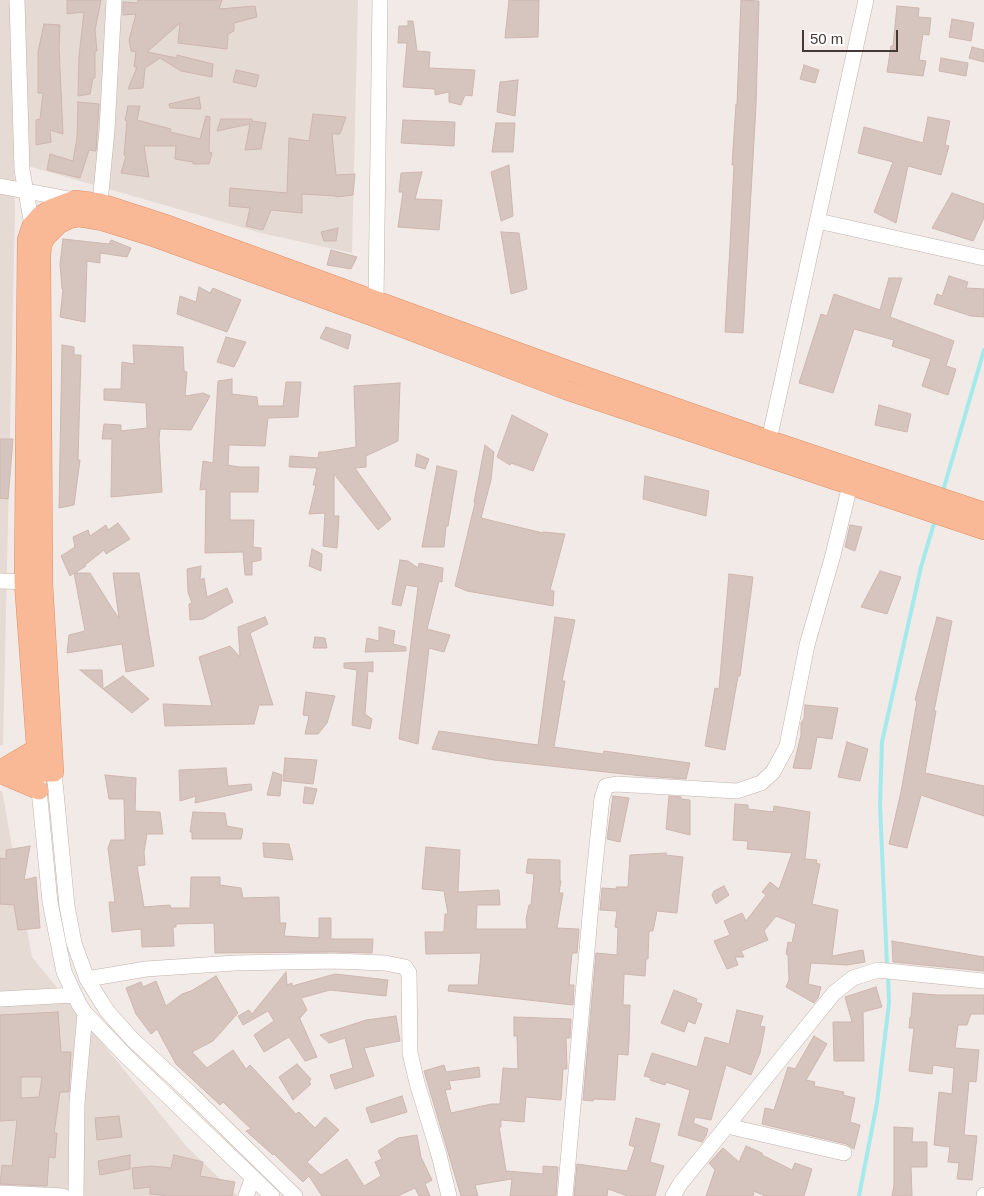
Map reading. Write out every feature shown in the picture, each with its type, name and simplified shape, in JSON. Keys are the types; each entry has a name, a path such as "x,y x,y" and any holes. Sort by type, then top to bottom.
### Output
{"main road":[{"path":"44,778 36,749 24,582 27,240 32,225 40,216 75,200 100,203 162,223 374,308 566,390 850,485 927,502"},
{"path":"44,778 41,266 42,244 46,237 52,230 69,219 78,217 102,221 154,237 570,371 768,440 927,502 953,510 984,512"},
{"path":"953,510 984,530"},
{"path":"0,772 36,749"},
{"path":"0,772 44,778"}],"street":[{"path":"17,0 20,149 32,225 42,244"},
{"path":"100,203 107,130 114,0"},
{"path":"374,308 380,0"},
{"path":"768,440 866,0"},
{"path":"0,186 75,200"},
{"path":"818,221 984,258"},
{"path":"566,1196 592,894 602,798 605,788 606,786 616,784 737,791 761,783 773,772 787,746 807,645 833,555 850,485"},
{"path":"0,581 43,583"},
{"path":"44,778 74,943 87,978 107,1011 132,1039 295,1196"},
{"path":"44,778 50,902 64,972 75,996 85,1013 126,1056 272,1196"},
{"path":"87,978 146,969 264,962 334,961 385,963 405,967 409,973 410,1053 450,1196"},
{"path":"673,1196 727,1126 814,1021 834,993 853,978 878,970 984,980"},
{"path":"0,999 75,996"},
{"path":"76,1196 77,1103 85,1013"},
{"path":"727,1126 844,1153"},
{"path":"246,1196 253,1178"},
{"path":"0,1193 63,1196"}],"shaded area":[{"path":"0,0 358,0 352,253 265,234 14,162 15,211 3,745 0,745"},
{"path":"0,791 2,791 32,957 187,1147 238,1196 0,1196"}],"building":[{"path":"67,0 101,0 95,30 97,51 95,51 95,78 93,78 90,94 78,96 79,56 84,12 67,14"},
{"path":"138,0 222,0 219,9 255,6 257,17 234,23 234,31 228,34 227,49 178,43 180,23 147,52 177,58 177,55 213,64 212,77 181,71 160,58 145,68 143,88 128,89 137,67 134,67 136,52 131,51 129,40 136,14 123,15 123,2 138,3"},
{"path":"509,0 539,0 538,37 505,38"},
{"path":"741,0 759,1 756,105 743,333 725,332"},
{"path":"897,6 919,8 918,17 931,18 929,35 923,34 919,60 926,61 923,76 887,72 891,46 893,46"},
{"path":"952,19 974,23 971,41 949,37"},
{"path":"408,21 413,21 417,51 430,52 429,68 475,70 472,96 465,95 461,105 449,102 449,92 435,95 435,89 403,87 407,43 398,43 399,26 408,26"},
{"path":"44,24 60,25 59,48 63,134 50,130 51,142 36,145 36,120 40,119 43,93 38,93 38,52"},
{"path":"972,47 984,50 984,62 969,58"},
{"path":"941,58 968,63 966,76 939,71"},
{"path":"804,65 819,70 815,83 800,79"},
{"path":"236,70 259,75 256,87 233,82"},
{"path":"518,80 515,116 497,112 500,82"},
{"path":"199,97 201,109 170,108 169,104"},
{"path":"78,102 99,104 96,151 89,150 80,178 47,170 50,154 73,161 77,138"},
{"path":"128,106 140,106 137,120 171,129 170,132 200,139 206,116 210,117 209,152 212,153 209,164 193,164 193,162 175,159 176,146 144,146 149,177 121,173 126,156 124,155 127,121 125,120"},
{"path":"313,114 346,117 340,134 332,134 336,175 355,174 353,195 336,197 302,194 302,213 271,210 263,230 246,226 250,208 229,206 230,188 287,193 289,138 309,141"},
{"path":"928,117 950,121 945,145 949,146 941,175 908,166 896,223 874,212 893,162 858,153 864,127 923,143"},
{"path":"221,119 252,119 252,121 266,123 261,149 245,150 250,124 217,131"},
{"path":"403,120 455,122 454,146 401,143"},
{"path":"496,123 515,123 513,152 492,152"},
{"path":"509,165 513,216 501,221 491,172"},
{"path":"422,172 415,199 442,200 439,230 398,227 403,192 399,192 401,173"},
{"path":"952,193 984,204 984,218 973,241 932,228"},
{"path":"338,228 336,241 324,241 321,232"},
{"path":"501,232 519,233 527,289 511,294"},
{"path":"63,239 109,244 111,240 131,248 127,257 100,253 100,263 87,261 85,322 60,317 63,289 60,264"},
{"path":"331,250 357,257 351,269 327,265"},
{"path":"949,276 968,282 966,288 984,289 984,317 971,316 934,304 937,294 942,296"},
{"path":"889,278 902,278 890,317 954,341 946,366 956,369 948,395 922,386 931,359 892,346 894,340 854,329 833,393 799,383 821,314 827,316 834,294 880,310"},
{"path":"199,287 210,293 213,288 241,300 227,332 177,314 180,296 196,302"},
{"path":"326,327 351,335 348,349 320,338"},
{"path":"226,337 246,342 234,367 217,362"},
{"path":"62,345 74,347 74,355 81,355 78,460 80,460 74,505 59,508"},
{"path":"133,345 183,347 184,371 187,372 185,396 203,393 210,396 191,430 160,429 162,492 111,497 112,439 102,439 104,424 121,425 121,431 147,428 146,403 104,400 104,389 121,389 122,362 134,364"},
{"path":"232,379 232,394 257,397 258,406 283,406 286,382 301,382 298,417 268,418 265,446 229,445 228,465 259,467 258,492 230,492 230,520 254,520 253,547 261,548 261,560 252,562 252,575 245,575 243,552 205,553 206,489 200,490 203,461 213,463 218,381"},
{"path":"400,383 398,441 366,456 366,467 355,468 391,519 378,530 334,474 334,516 339,516 337,548 323,546 325,513 309,514 316,485 313,485 317,468 289,467 290,456 318,458 319,452 356,447 354,386"},
{"path":"879,405 911,414 907,432 875,425"},
{"path":"512,415 548,434 533,471 511,463 510,465 497,457"},
{"path":"0,439 13,439 8,499 0,498"},
{"path":"485,445 494,452 491,480 481,518 543,533 565,534 550,590 554,591 553,606 467,591 455,586 475,503"},
{"path":"417,454 429,459 425,469 415,466"},
{"path":"437,466 457,471 448,526 446,526 444,547 422,547"},
{"path":"645,476 709,491 706,516 643,499"},
{"path":"118,523 130,539 106,554 104,550 75,573 90,573 119,619 113,573 139,573 154,666 126,672 122,644 67,653 69,635 85,631 74,573 70,576 61,556 75,547 73,537 88,530 90,536 106,525 108,530"},
{"path":"850,525 862,527 855,551 845,547"},
{"path":"312,549 322,554 321,571 309,566"},
{"path":"400,560 408,561 418,568 419,563 443,568 442,582 439,581 427,629 450,635 444,652 429,648 418,744 399,739 418,587 406,585 401,606 392,604"},
{"path":"201,566 200,580 204,578 207,597 227,588 233,602 203,619 190,620 189,604 192,603 188,592 187,569"},
{"path":"880,571 901,577 887,614 861,607"},
{"path":"729,574 753,577 740,676 738,676 725,750 705,746 715,688 719,689"},
{"path":"265,617 268,624 250,633 273,705 259,705 254,724 165,726 163,704 212,706 199,657 230,646 240,657 238,627"},
{"path":"555,617 575,620 562,681 565,681 554,747 603,754 604,751 690,763 686,779 494,760 432,749 439,731 538,745"},
{"path":"937,617 952,621 934,711 936,711 925,773 984,786 984,816 921,795 907,848 889,844 901,792 917,701 915,700"},
{"path":"379,627 395,631 393,644 406,647 406,651 365,652 367,638 379,641"},
{"path":"315,637 325,638 327,648 313,648"},
{"path":"373,662 373,672 368,671 365,714 372,719 370,729 352,725 357,670 344,668 344,663"},
{"path":"80,670 102,670 103,689"},
{"path":"123,676 149,699 132,713 103,689"},
{"path":"306,692 335,696 327,723 318,734 305,734 309,716 303,715"},
{"path":"805,705 838,708 832,739 817,737 811,769 793,768 801,735 801,723 804,719"},
{"path":"847,742 868,749 860,781 838,777"},
{"path":"285,758 317,760 313,784 283,781"},
{"path":"226,768 228,786 251,784 252,790 195,803 196,796 180,801 179,770"},
{"path":"273,772 282,775 280,796 267,795"},
{"path":"105,775 136,778 135,811 160,812 163,834 147,834 144,852 145,865 137,866 144,907 170,905 171,908 190,908 191,877 220,877 220,885 241,888 243,898 279,897 280,923 286,923 284,936 319,938 319,918 331,918 331,939 373,939 372,953 215,953 214,923 176,924 176,927 173,927 174,946 142,947 141,929 112,932 109,902 115,902 108,848 111,840 125,840 124,799 109,799"},
{"path":"305,787 317,789 313,804 303,803"},
{"path":"613,796 629,798 620,842 607,839"},
{"path":"669,796 690,800 690,835 666,829"},
{"path":"735,804 748,805 748,809 773,812 774,806 810,812 805,859 817,860 816,863 820,864 812,904 838,910 832,956 863,950 865,962 847,965 811,963 808,984 821,987 818,998 814,1003 786,987 789,980 788,955 786,954 788,942 792,943 796,924 776,916 764,931 768,940 741,951 744,957 735,957 738,965 727,969 714,941 730,935 724,921 742,913 746,921 766,895 762,892 770,882 779,889 792,853 747,849 748,841 733,840"},
{"path":"193,812 225,813 227,826 243,829 241,839 192,839 192,832 190,832"},
{"path":"263,843 289,844 293,860 264,857"},
{"path":"30,846 24,880 36,877 40,928 18,930 14,905 0,904 0,858 6,859 6,850"},
{"path":"426,847 460,850 458,892 499,890 500,905 477,905 476,929 527,929 526,919 529,905 531,905 534,874 526,873 528,859 560,860 561,881 559,893 563,893 557,928 579,929 577,953 572,953 569,985 574,985 573,1005 448,991 449,985 478,985 481,953 426,954 425,932 444,932 445,914 448,914 444,891 422,889"},
{"path":"666,853 666,855 683,857 677,913 657,911 653,931 649,931 645,976 624,974 623,1005 630,1005 629,1043 628,1055 618,1054 615,1100 583,1100 596,953 617,955 618,928 615,927 617,911 600,910 602,888 617,889 616,887 628,887 630,855"},
{"path":"724,886 729,895 716,904 712,895 714,891"},
{"path":"892,941 984,957 984,971 893,962"},
{"path":"286,972 287,985 292,983 292,986 335,974 388,980 386,996 330,990 301,998 307,1010 299,1017 317,1057 305,1061 289,1037 264,1052 254,1035 274,1021 268,1011 243,1025 238,1016 249,1010 252,1014"},
{"path":"216,976 238,1013 213,1041 192,1052 207,1068 233,1050 246,1069 250,1065 296,1114 299,1112 315,1128 325,1117 339,1130 307,1162 321,1175 347,1159 364,1186 381,1176 375,1162 382,1159 378,1151 398,1138 417,1135 421,1157 432,1180 425,1184 430,1196 419,1196 415,1188 398,1196 322,1196 309,1176 303,1182 274,1154 246,1131 251,1129 223,1102 220,1105 176,1064 157,1029 151,1034 136,1014 126,988 141,982 143,987 156,981 166,1006 182,994 191,991"},
{"path":"876,987 882,1007 863,1012 864,1061 834,1061 833,1022 852,1022 845,997"},
{"path":"674,990 697,999 696,1002 702,1004 695,1024 688,1021 684,1032 661,1023"},
{"path":"913,993 984,995 984,1014 971,1014 967,1025 958,1025 955,1048 979,1050 976,1082 969,1081 964,1135 977,1136 972,1180 957,1179 959,1163 948,1162 950,1147 934,1145 939,1092 952,1094 954,1068 933,1065 932,1074 909,1071 914,1028 909,1028"},
{"path":"737,1010 763,1016 760,1026 765,1027 760,1053 751,1075 726,1065 711,1120 695,1117 693,1123 708,1129 702,1142 678,1135 690,1090 666,1082 665,1085 644,1076 652,1053 697,1067 705,1037 729,1044"},
{"path":"58,1012 61,1052 71,1052 69,1092 60,1092 54,1133 57,1133 55,1158 49,1157 47,1186 0,1184 2,1165 12,1166 17,1120 0,1121 0,1015","holes":["21,1077 42,1077 39,1097 21,1098"]},
{"path":"396,1016 400,1041 364,1048 374,1076 335,1089 330,1075 353,1068 345,1038 329,1043 320,1035 366,1020"},
{"path":"514,1017 571,1019 570,1038 566,1038 567,1069 563,1069 561,1100 526,1097 524,1122 501,1120 501,1127 499,1127 506,1171 543,1174 543,1166 558,1167 556,1196 510,1196 512,1179 475,1185 478,1196 461,1196 424,1071 444,1065 446,1072 479,1067 480,1077 449,1081 451,1089 445,1090 451,1113 491,1104 500,1104 503,1068 518,1069 517,1036 514,1036"},
{"path":"814,1036 827,1044 806,1080 815,1082 814,1086 844,1092 843,1095 855,1098 850,1122 860,1125 854,1149 846,1144 762,1124 765,1108 774,1110 788,1067 795,1069"},
{"path":"297,1064 311,1079 309,1082 311,1084 293,1100 279,1077"},
{"path":"402,1096 407,1112 371,1123 366,1108"},
{"path":"119,1116 122,1137 97,1140 95,1118"},
{"path":"636,1118 660,1124 650,1162 664,1166 655,1196 628,1196 608,1189 607,1196 574,1196 577,1164 627,1171 635,1147 629,1145"},
{"path":"894,1127 913,1128 912,1142 927,1142 927,1167 911,1167 912,1196 892,1196 894,1185"},
{"path":"746,1146 792,1170 795,1163 812,1169 804,1196 765,1196 754,1191 753,1196 706,1196 715,1170 709,1163 723,1148 739,1162"},
{"path":"130,1155 130,1169 100,1175 98,1161"},
{"path":"174,1155 203,1162 200,1176 235,1182 232,1196 169,1196 150,1194 150,1187 134,1189 132,1168 151,1166 171,1168"}],"waterway":[{"path":"943,491 984,350"},
{"path":"887,966 880,805 882,742 921,567 935,520"},
{"path":"859,1196 877,1103 889,1003 888,976"}]}
